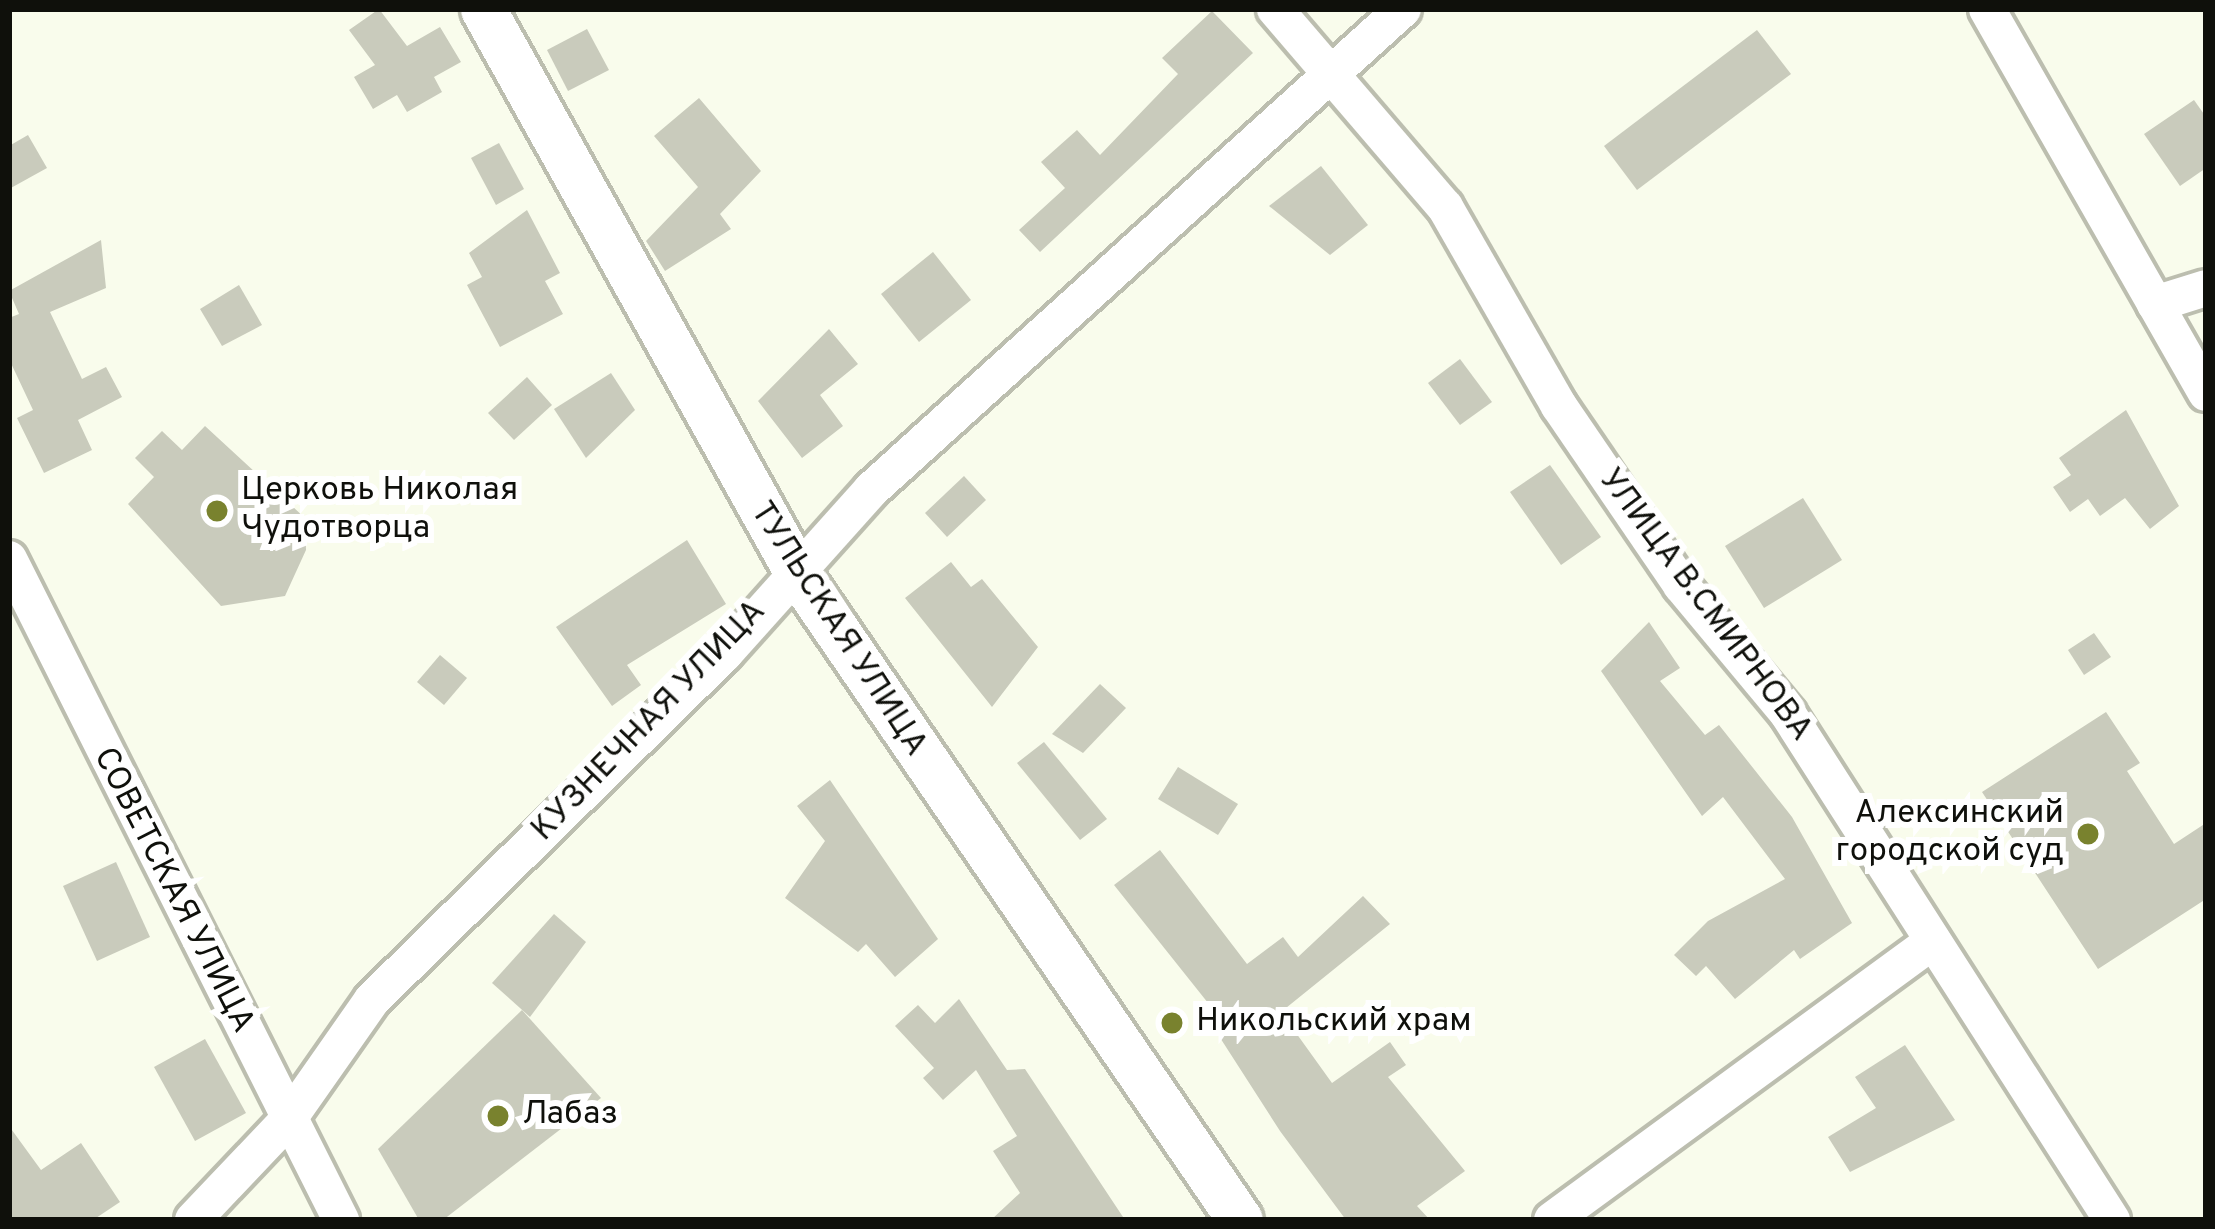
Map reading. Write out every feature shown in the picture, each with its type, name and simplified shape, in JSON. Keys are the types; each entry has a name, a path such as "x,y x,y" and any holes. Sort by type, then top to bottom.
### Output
{"main road":[{"name":"ТУЛЬСКАЯ УЛИЦА","path":"483,9 796,571 1240,1220"}],"street":[{"name":"УЛИЦА В.СМИРНОВА","path":"1275,9 1322,76 1445,207 1559,406 1681,585 1788,715 2112,1220"},
{"name":"КУЗНЕЧНАЯ УЛИЦА","path":"193,1220 288,1120 372,1000 796,571 1322,76 1403,9"},
{"path":"1987,9 2206,393"},
{"path":"2155,304 2206,288"},
{"name":"СОВЕТСКАЯ УЛИЦА","path":"9,559 341,1220"},
{"path":"1552,1220 1934,941"}],"building":[{"path":"379,9 407,46 440,27 461,62 434,77 442,92 407,112 397,95 373,109 354,77 375,65 349,30"},
{"path":"1212,11 1253,53 1040,252 1019,230 1065,188 1041,162 1077,130 1100,155 1178,74 1162,58"},
{"path":"587,29 609,70 568,91 547,50"},
{"path":"1757,30 1791,74 1637,190 1604,146"},
{"path":"699,98 761,171 720,214 731,229 665,271 646,241 698,187 654,136"},
{"path":"2194,100 2206,117 2206,168 2180,186 2144,134"},
{"path":"28,135 47,168 9,189 9,146"},
{"path":"499,143 524,189 496,205 471,158"},
{"path":"1321,166 1368,225 1330,255 1269,206"},
{"path":"527,210 560,273 545,281 563,314 500,347 467,285 482,277 469,253"},
{"path":"101,240 106,288 50,312 82,379 106,367 122,397 78,420 92,450 44,473 17,418 33,410 9,359 9,318 19,314 9,291"},
{"path":"933,252 971,300 919,342 881,294"},
{"path":"239,285 262,325 222,346 200,309"},
{"path":"829,329 858,364 820,395 843,426 802,458 758,401"},
{"path":"1460,359 1492,402 1460,425 1428,383"},
{"path":"611,373 635,410 586,458 554,409"},
{"path":"527,377 552,405 514,440 488,413"},
{"path":"2126,410 2179,506 2150,529 2125,498 2100,516 2088,499 2070,512 2053,487 2071,475 2059,458"},
{"name":"Церковь Николая Чудотворца","path":"205,426 305,518 306,550 285,596 221,606 128,504 154,477 135,458 162,431 182,450"},
{"path":"1550,465 1601,537 1561,565 1510,492"},
{"path":"964,476 986,500 947,537 925,513"},
{"path":"1803,498 1842,560 1764,608 1725,546"},
{"path":"687,540 726,604 627,665 641,685 612,706 556,627"},
{"path":"951,562 971,587 982,579 1038,647 992,707 905,598"},
{"path":"1649,622 1680,668 1660,681 1705,735 1719,725 1792,817 1852,923 1800,959 1794,950 1735,999 1706,966 1696,976 1674,955 1708,921 1785,879 1723,797 1702,816 1601,671"},
{"path":"2094,633 2111,657 2084,675 2068,650"},
{"path":"440,655 467,678 444,705 417,682"},
{"path":"1100,684 1126,708 1083,753 1052,734"},
{"name":"Алексинский городской суд","path":"2106,712 2140,763 2127,771 2174,844 2206,823 2206,899 2098,969 1982,792"},
{"path":"1044,742 1107,819 1080,840 1017,763"},
{"path":"1178,767 1238,804 1218,835 1158,799"},
{"path":"830,780 938,939 895,977 866,944 858,952 785,898 825,841 797,806"},
{"path":"1160,850 1247,964 1283,937 1298,957 1363,896 1390,924 1281,1012 1332,1083 1390,1042 1406,1065 1388,1077 1465,1171 1417,1206 1430,1220 1346,1220 1280,1131 1208,1019 1216,1013 1114,885"},
{"path":"116,862 150,937 97,961 63,886"},
{"path":"554,914 586,942 530,1017 492,983"},
{"path":"959,999 1007,1070 1025,1069 1125,1220 991,1220 1020,1193 993,1151 1017,1136 976,1070 943,1100 923,1078 934,1068 895,1026 918,1005 935,1023"},
{"path":"522,1010 601,1098 443,1220 419,1220 378,1149"},
{"path":"205,1039 246,1113 195,1141 154,1067"},
{"path":"1905,1045 1955,1120 1850,1172 1828,1137 1876,1108 1855,1077"},
{"path":"9,1126 41,1170 81,1143 120,1202 93,1220 9,1220"}],"place":[{"name":"Церковь Николая Чудотворца","path":"217,511"},
{"name":"Алексинский городской суд","path":"2088,834"},
{"name":"Никольский храм","path":"1172,1023"},
{"name":"Лабаз","path":"498,1116"}]}
